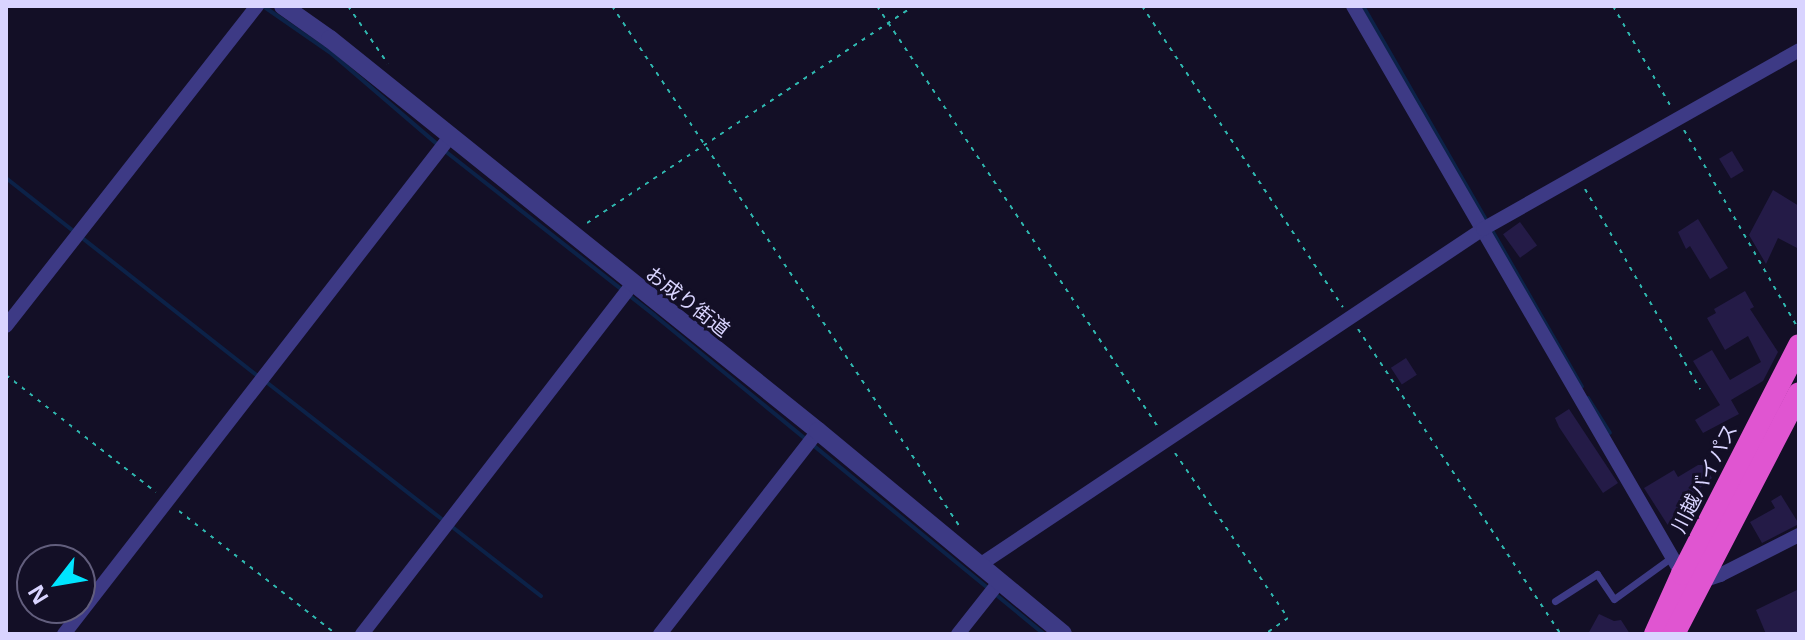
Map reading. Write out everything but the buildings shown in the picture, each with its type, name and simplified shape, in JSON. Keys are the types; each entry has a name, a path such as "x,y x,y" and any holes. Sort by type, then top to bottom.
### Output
{"highway":[{"name":"川越バイパス","path":"1655,634 1799,345"},
{"name":"川越バイパス","path":"1674,634 1684,571 1799,393"}],"street":[{"path":"6,326 257,6"},
{"name":"お成り街道","path":"283,6 330,39 449,138 818,431 1063,634"},
{"path":"1353,6 1684,571 1720,575 1799,535"},
{"path":"981,564 1483,229 1799,50"},
{"path":"64,634 449,138"},
{"path":"362,634 632,285"},
{"path":"660,634 818,431"},
{"path":"958,634 1000,581"}],"lane":[{"path":"1555,601 1597,574 1614,599 1684,571"}],"path":[{"path":"348,6 389,65"},
{"path":"612,6 966,536 962,549"},
{"path":"877,6 1288,618 1265,634"},
{"path":"570,235 913,6"},
{"path":"1613,6 1799,330"},
{"path":"1578,177 1700,389"}],"waterway":[{"path":"263,6 332,54 438,145"},
{"path":"1363,6 1582,387"},
{"path":"445,151 654,315 1044,634"},
{"path":"6,178 258,376"},
{"path":"265,381 444,521"},
{"path":"1588,398 1610,433"},
{"path":"451,526 541,596"}]}
